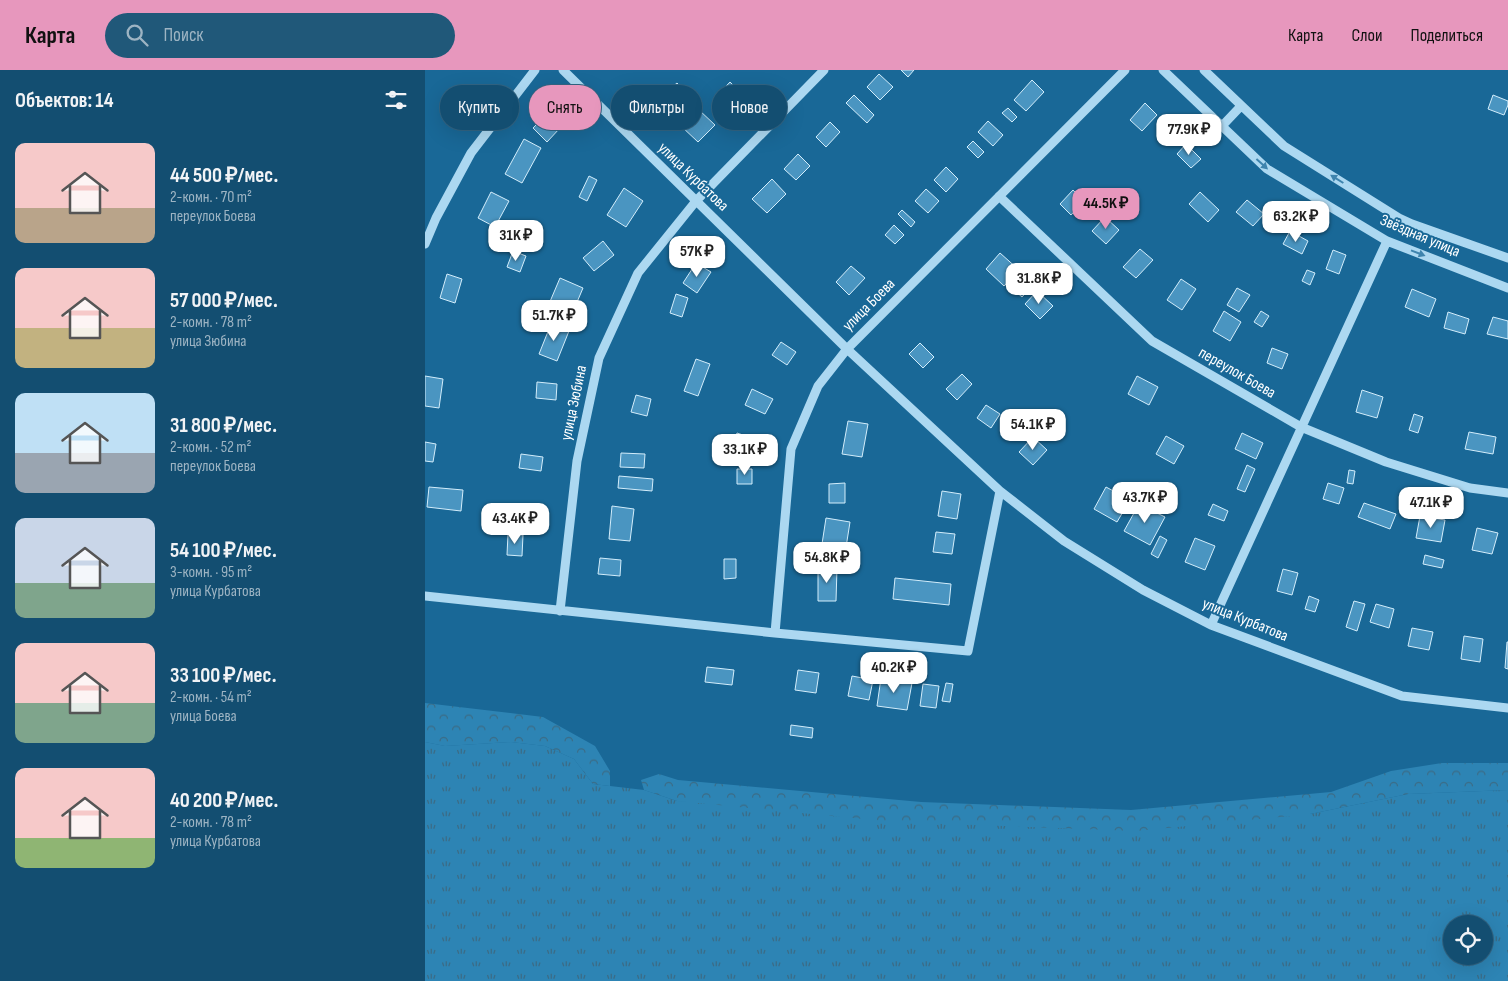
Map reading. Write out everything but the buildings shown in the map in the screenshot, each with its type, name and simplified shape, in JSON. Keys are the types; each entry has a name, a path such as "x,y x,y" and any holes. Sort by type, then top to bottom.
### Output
{"street":[{"path":"425,244 436,218 471,153 535,70"},
{"name":"улица Курбатова","path":"563,70 847,349 1000,491 1064,540 1143,590 1211,625 1402,696 1508,708"},
{"name":"улица Зюбина","path":"560,611 577,461 599,358 639,273 696,200 824,70"},
{"name":"улица Боева","path":"775,633 791,449 817,386 847,349 1125,70"},
{"name":"Звёздная улица","path":"1163,70 1267,169 1387,241 1508,288"},
{"name":"Звёздная улица","path":"1204,70 1284,146 1399,218 1508,258"},
{"path":"1222,126 1241,106"},
{"name":"переулок Боева","path":"999,196 1152,341 1301,427 1386,462 1470,488 1508,493"},
{"path":"1211,625 1387,241"},
{"path":"425,596 775,633 968,651 1000,491"}],"green space":[{"path":"425,703 543,717 595,746 610,771 610,786 593,784 574,759 545,746 511,742 445,746 425,742"},
{"path":"425,742 445,746 511,742 545,746 574,759 593,784 644,790 677,801 1310,814 1408,794 1508,790 1508,981 425,981"},
{"path":"1442,763 1508,763 1508,790 1408,794 1310,814 1136,831 895,822 677,801 644,790 641,780 659,774 678,780 921,802 1131,810 1331,792 1391,771"}]}
